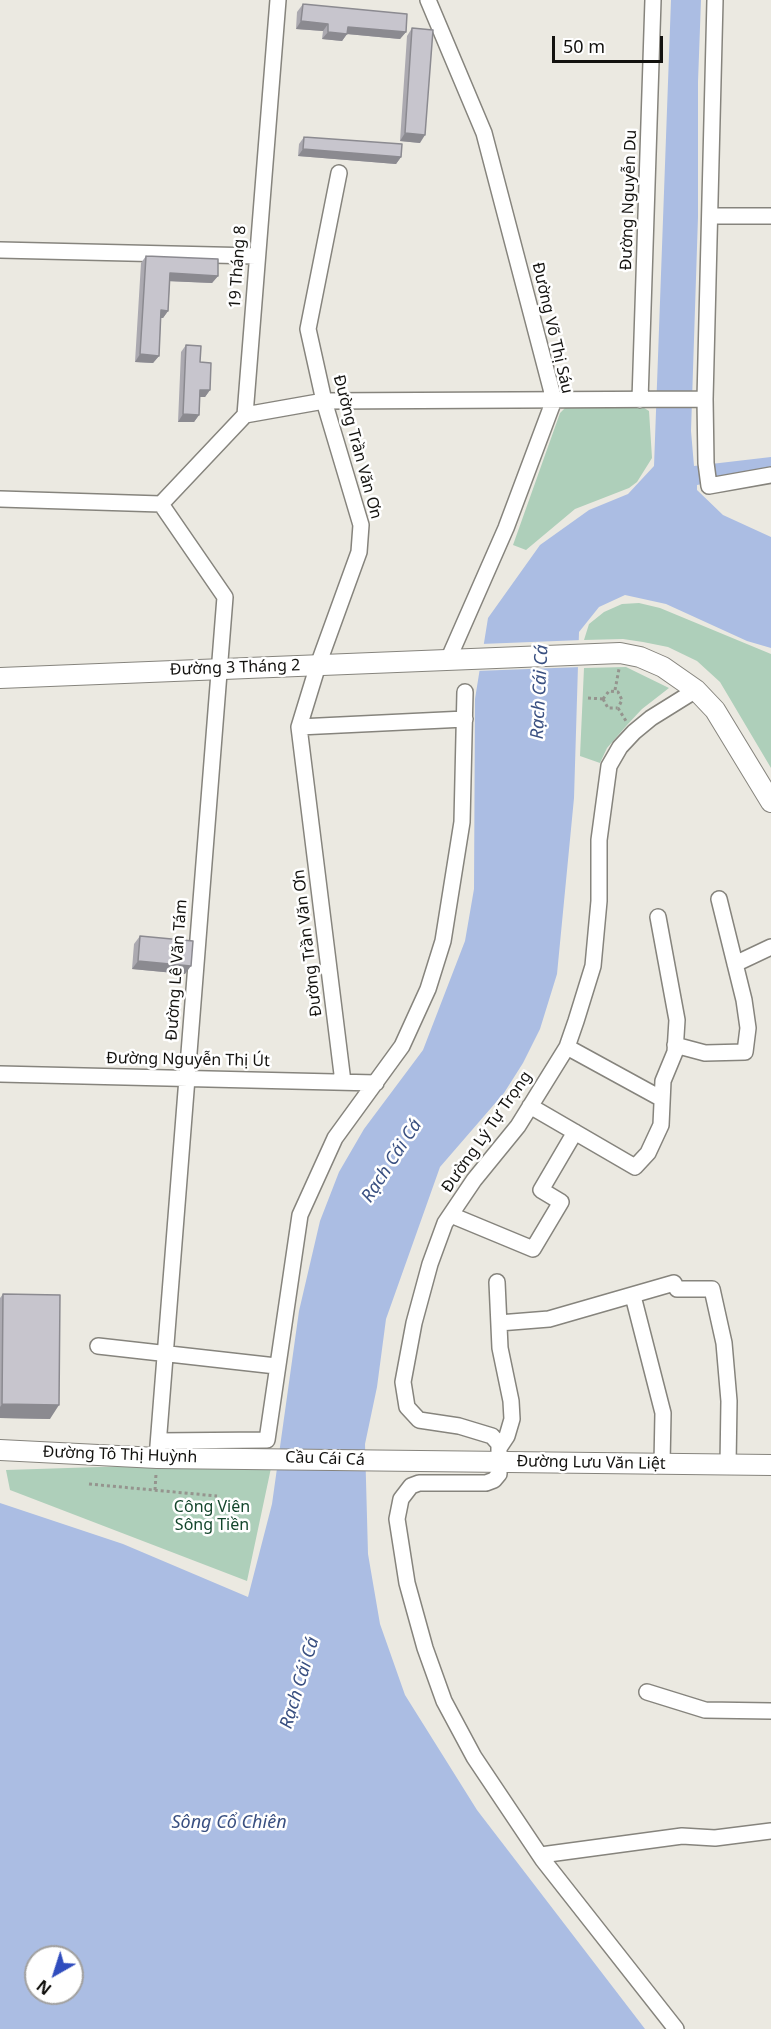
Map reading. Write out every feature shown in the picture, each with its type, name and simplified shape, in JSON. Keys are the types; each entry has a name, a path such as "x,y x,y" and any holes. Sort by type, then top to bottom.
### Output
{"main road":[{"name":"Đường 3 Tháng 2","path":"0,678 595,653 640,657 663,667 696,690 715,710 769,791"},
{"name":"Đường Tô Thị Huỳnh","path":"0,1450 158,1449 239,1457"},
{"name":"Đường Lưu Văn Liệt","path":"411,1461 500,1455 662,1464 771,1465"},
{"name":"Cầu Cái Cá","path":"239,1457 411,1461"}],"street":[{"name":"19 Tháng 8","path":"245,415 278,0"},
{"name":"Đường Võ Thị Sáu","path":"428,0 484,133 554,400 506,528 448,660"},
{"name":"Đường Nguyễn Du","path":"644,400 653,0"},
{"path":"715,0 710,216 700,399 706,464 709,486 771,475"},
{"name":"Đường Trần Văn Ơn","path":"339,173 308,329 324,401 361,525 359,552 318,665 299,727 343,1082"},
{"path":"710,216 771,216"},
{"path":"0,250 256,256"},
{"path":"0,499 161,504 245,415 324,401 700,399"},
{"name":"Đường Lê Văn Tám","path":"158,1449 225,597 161,504"},
{"name":"Đường Lý Tự Trọng","path":"500,1455 492,1436 459,1426 419,1420 406,1407 403,1383 414,1323 430,1264 451,1215 530,1106 567,1047 593,966 599,901 599,840 609,766 620,747 634,732 651,718 696,690"},
{"path":"158,1449 267,1440 276,1366 300,1215 335,1138 402,1046 414,1023 443,941 462,822 465,692"},
{"path":"299,727 465,719"},
{"path":"675,1046 705,1053 745,1052 748,1028 735,964 718,899"},
{"path":"530,1106 635,1167 648,1153 660,1125 663,1081 675,1046 677,1020 658,917"},
{"path":"735,964 771,947"},
{"path":"567,1047 662,1099"},
{"name":"Đường Nguyễn Thị Út","path":"0,1074 376,1083"},
{"path":"451,1215 533,1249 561,1202 541,1190 575,1132"},
{"path":"497,1282 500,1348 512,1401 512,1419 500,1455 499,1474 494,1480 486,1483 419,1483 411,1486 401,1499 397,1519 407,1583 425,1648 444,1701 474,1757 541,1855 676,2029"},
{"path":"499,1323 549,1319 674,1283 677,1289 712,1289 724,1343 729,1401 728,1465"},
{"path":"633,1296 663,1413 662,1464"},
{"path":"98,1346 276,1366"},
{"path":"647,1692 705,1710 771,1711"},
{"path":"541,1855 682,1836 714,1838 771,1831"}],"path":[{"path":"603,699 608,708 618,708 622,700 615,690 619,669"},
{"path":"603,699 606,692 615,690"},
{"path":"588,698 603,699"},
{"path":"89,1484 217,1496"}],"green space":[{"path":"641,406 649,411 652,458 637,482 629,488 575,509 526,550 513,545 560,413 565,408"},
{"path":"639,603 660,608 771,654 771,768 720,682 697,661 668,647 643,642 623,639 584,640 589,624 604,612 622,604"},
{"path":"626,667 669,688 642,709 627,725 607,748 600,763 580,756 584,668"},
{"name":"Công Viên Sông Tiền","path":"130,1466 271,1468 247,1581 10,1490 6,1470"}],"water":[{"path":"671,0 701,0 698,82 698,217 691,431 694,466 771,457 771,471 697,485 697,490 723,515 771,537 771,648 747,641 666,604 625,595 599,607 579,632 574,798 557,974 540,1029 523,1063 504,1093 440,1167 386,1319 377,1387 365,1444 368,1554 380,1624 405,1695 477,1810 645,2029 0,2029 0,1503 123,1544 248,1597 272,1504 299,1311 320,1221 339,1172 364,1129 423,1050 465,941 474,889 475,699 488,618 540,545 589,510 628,494 654,466"}],"pier":[{"path":"582,640 581,667 476,671 481,644"}],"building":[{"path":"303,4 407,14 406,32 348,27 347,34 328,32 328,24 301,21"},
{"path":"412,28 433,30 425,135 405,133"},
{"path":"304,137 402,144 401,157 303,149"},
{"path":"146,256 218,259 218,276 170,273 168,311 161,310 159,356 140,354"},
{"path":"186,345 201,346 200,362 211,363 210,390 200,390 199,415 183,414"},
{"path":"140,936 193,941 191,966 138,961"},
{"path":"3,1294 60,1295 59,1405 2,1404"}],"water label":[{"name":"Rạch Cái Cá","path":"540,692"},
{"name":"Rạch Cái Cá","path":"392,1161"},
{"name":"Rạch Cái Cá","path":"300,1683"},
{"name":"Sông Cổ Chiên","path":"229,1823"}]}
